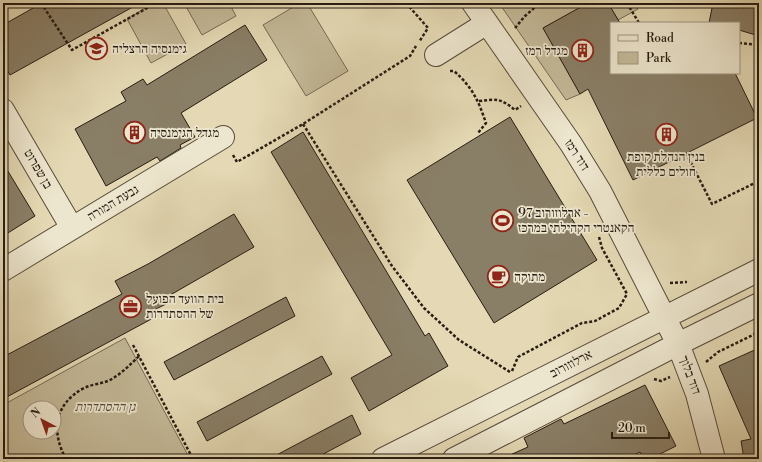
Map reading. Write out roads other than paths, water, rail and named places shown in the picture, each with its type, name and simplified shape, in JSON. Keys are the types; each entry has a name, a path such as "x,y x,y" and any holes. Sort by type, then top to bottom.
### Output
{"street":[{"name":"דוד רמז","path":"473,3 571,144 600,191 665,316"},
{"path":"442,63 487,23"},
{"name":"בן שפרוט","path":"3,110 72,228"},
{"name":"גבעת המורה","path":"3,270 223,137"},
{"name":"ארלוזורוב","path":"383,459 759,270"},
{"path":"454,459 759,304"},
{"name":"דוד בלוך","path":"665,316 678,344 697,394 714,459"}],"place":[{"name":"גימנסיה הרצליה","path":"96,49"},
{"name":"מגדל רמז","path":"583,51"},
{"name":"מגדל הגימנסיה","path":"135,133"},
{"name":"בנין הנהלת קופת חולים כללית","path":"666,135"},
{"name":"ארלוזורוב 97 - הקאנטרי הקהילתי במרכז","path":"502,220"},
{"name":"מתוקה","path":"498,277"},
{"name":"בית הוועד הפועל של ההסתדרות","path":"130,306"}],"park label":[{"name":"גן ההסתדרות","path":"105,407"}]}
